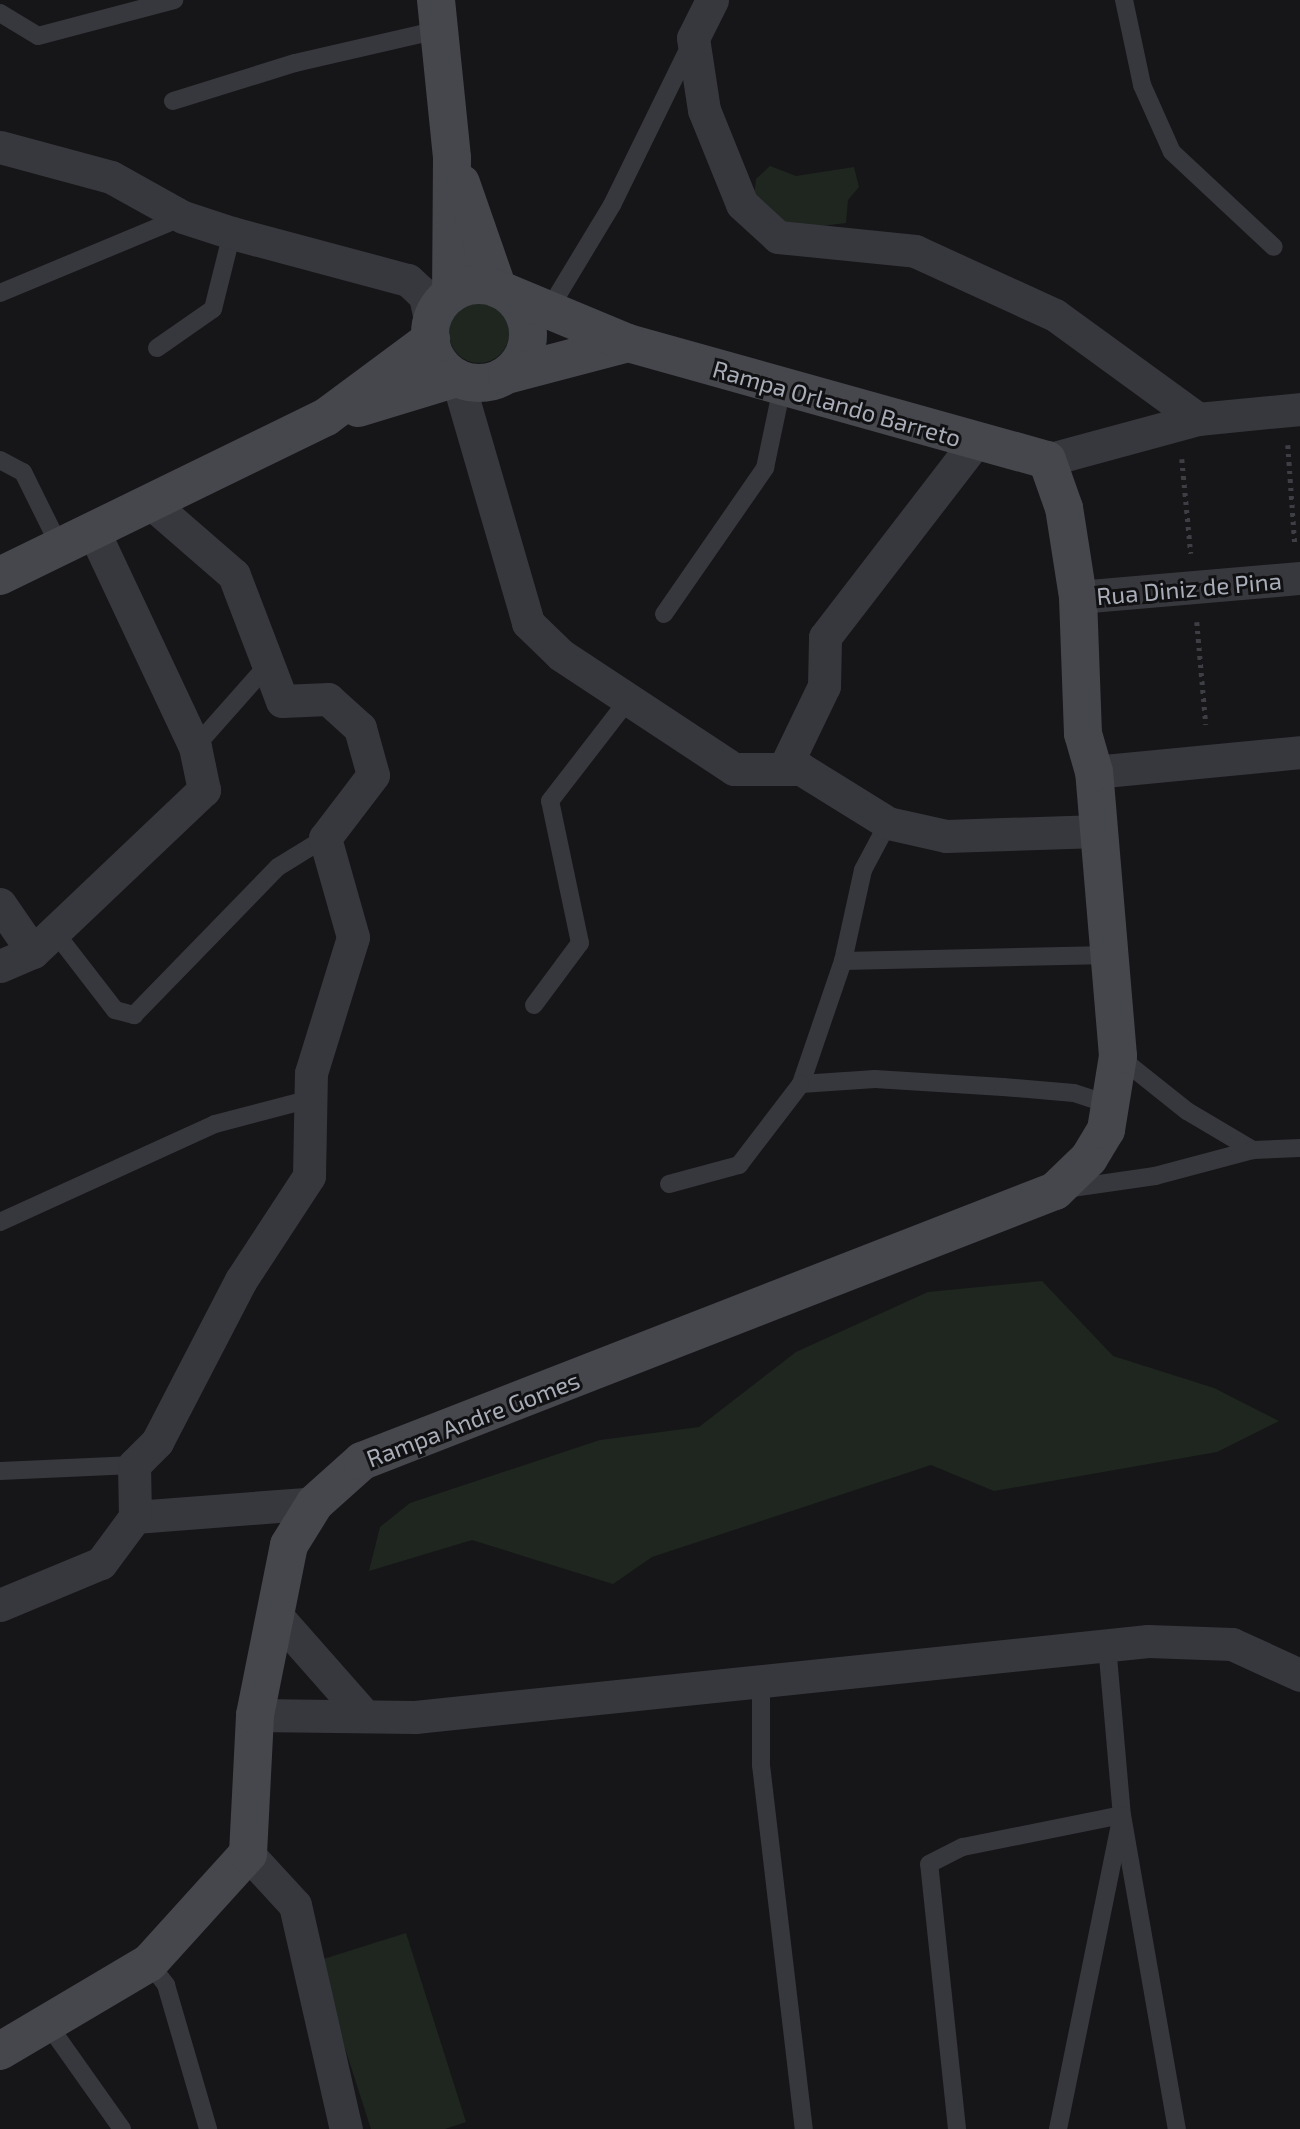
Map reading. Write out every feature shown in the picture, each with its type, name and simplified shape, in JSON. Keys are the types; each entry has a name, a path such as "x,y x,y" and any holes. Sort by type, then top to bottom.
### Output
{"street":[{"path":"712,0 693,38 704,110 742,204 779,237 915,251 1055,315 1198,419"},
{"path":"437,15 452,158 435,354 457,378 528,622 561,655 734,769 801,769 888,822 946,836 1099,831"},
{"path":"0,147 111,177 183,217 232,233 408,280 425,296 438,319"},
{"path":"452,158 498,289"},
{"path":"326,418 474,285 498,289 519,306 528,335 519,364 507,375"},
{"name":"Rampa Orlando Barreto","path":"498,289 628,343 1047,460"},
{"path":"0,576 326,418 457,378 480,383 628,343"},
{"path":"1047,460 1198,419 1293,410"},
{"path":"785,767 824,686 825,638 975,442"},
{"name":"Rampa Andre Gomes","path":"248,1854 256,1715 289,1545 315,1503 362,1461 1055,1191 1089,1158 1112,1105 1118,1056 1094,772 1083,734 1078,597 1064,508 1047,460"},
{"path":"0,1605 101,1563 135,1517 134,1465 157,1442 241,1280 309,1176 311,1073 353,937 326,838 373,775 360,728 328,699 282,701 265,668 234,575 150,502"},
{"path":"0,966 43,941 204,790 195,747 77,538"},
{"name":"Rua Diniz de Pina","path":"1078,597 1299,578"},
{"path":"1094,772 1300,752"},
{"path":"0,904 43,941"},
{"path":"135,1517 315,1503"},
{"path":"275,1613 364,1715"},
{"path":"256,1715 415,1717 761,1678 1107,1645 1232,1644 1300,1675"},
{"path":"0,2051 149,1963 248,1854 295,1905 346,2129"}],"lane":[{"path":"0,13 37,36 174,0"},
{"path":"1124,0 1142,85 1172,152 1274,247"},
{"path":"173,101 437,15"},
{"path":"548,311 625,181 693,38"},
{"path":"0,293 183,217"},
{"path":"157,348 213,309 232,233"},
{"path":"664,614 765,468 782,387"},
{"path":"0,460 23,472 77,538"},
{"path":"195,747 265,668"},
{"path":"534,1005 580,943 550,802 628,699"},
{"path":"669,1184 739,1165 801,1084 843,961 863,870 888,822"},
{"path":"43,941 114,1010 134,1015 278,867 326,838"},
{"path":"843,961 1110,956"},
{"path":"1118,1056 1187,1111 1253,1150"},
{"path":"801,1084 876,1079 1003,1087 1074,1093 1112,1105"},
{"path":"0,1222 215,1124 310,1099"},
{"path":"1055,1191 1155,1176 1253,1150 1300,1148"},
{"path":"0,1471 134,1465"},
{"path":"1107,1645 1122,1815 1177,2129"},
{"path":"761,1678 761,1765 804,2129"},
{"path":"957,2129 934,1955 929,1864 963,1847 1122,1815"},
{"path":"1058,2129 1122,1815"},
{"path":"149,1963 166,1985 208,2129"},
{"path":"47,2023 122,2129"}],"path":[{"path":"1293,410 1299,578"}],"shaded area":[{"path":"770,166 796,176 854,167 859,187 848,200 846,223 790,230 754,199 756,179"},
{"path":"473,303 485,303 504,316 509,333 507,345 496,358 485,363 473,363 454,350 449,339 449,327 462,308"},
{"path":"1042,1281 1113,1356 1214,1388 1279,1421 1217,1452 994,1491 931,1465 652,1557 613,1584 472,1540 369,1571 380,1527 410,1503 600,1440 699,1427 796,1352 928,1292"},
{"path":"406,1933 466,2122 445,2129 371,2129 317,1961"}]}
